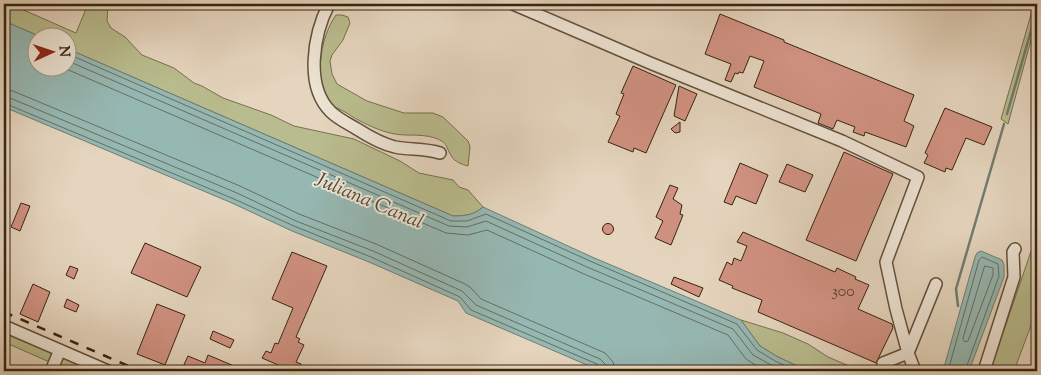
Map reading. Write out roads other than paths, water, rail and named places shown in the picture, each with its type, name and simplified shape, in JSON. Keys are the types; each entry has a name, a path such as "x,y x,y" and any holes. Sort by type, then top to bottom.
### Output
{"street":[{"path":"329,4 323,16 316,44 314,68 319,92 330,112 368,136 395,147 428,149 440,153"},
{"path":"513,4 842,141 918,177 886,262 896,309 915,371"},
{"path":"984,371 1014,277 1013,252 1015,248"},
{"path":"883,363 908,353 936,284"},
{"path":"4,326 108,371"},
{"path":"51,371 60,350"}],"water":[{"name":"Juliana Canal","path":"4,21 28,31 28,78 78,78 78,53 453,216 476,212 483,207 592,257 741,320 760,346 808,371 601,371 466,313 458,301 4,107"},
{"path":"981,251 1002,260 1004,277 969,371 943,371 975,257"}],"waterway":[{"path":"1007,114 1037,10"},
{"path":"958,306 956,289 1004,124"}],"railway":[{"path":"4,312 140,371"}]}
